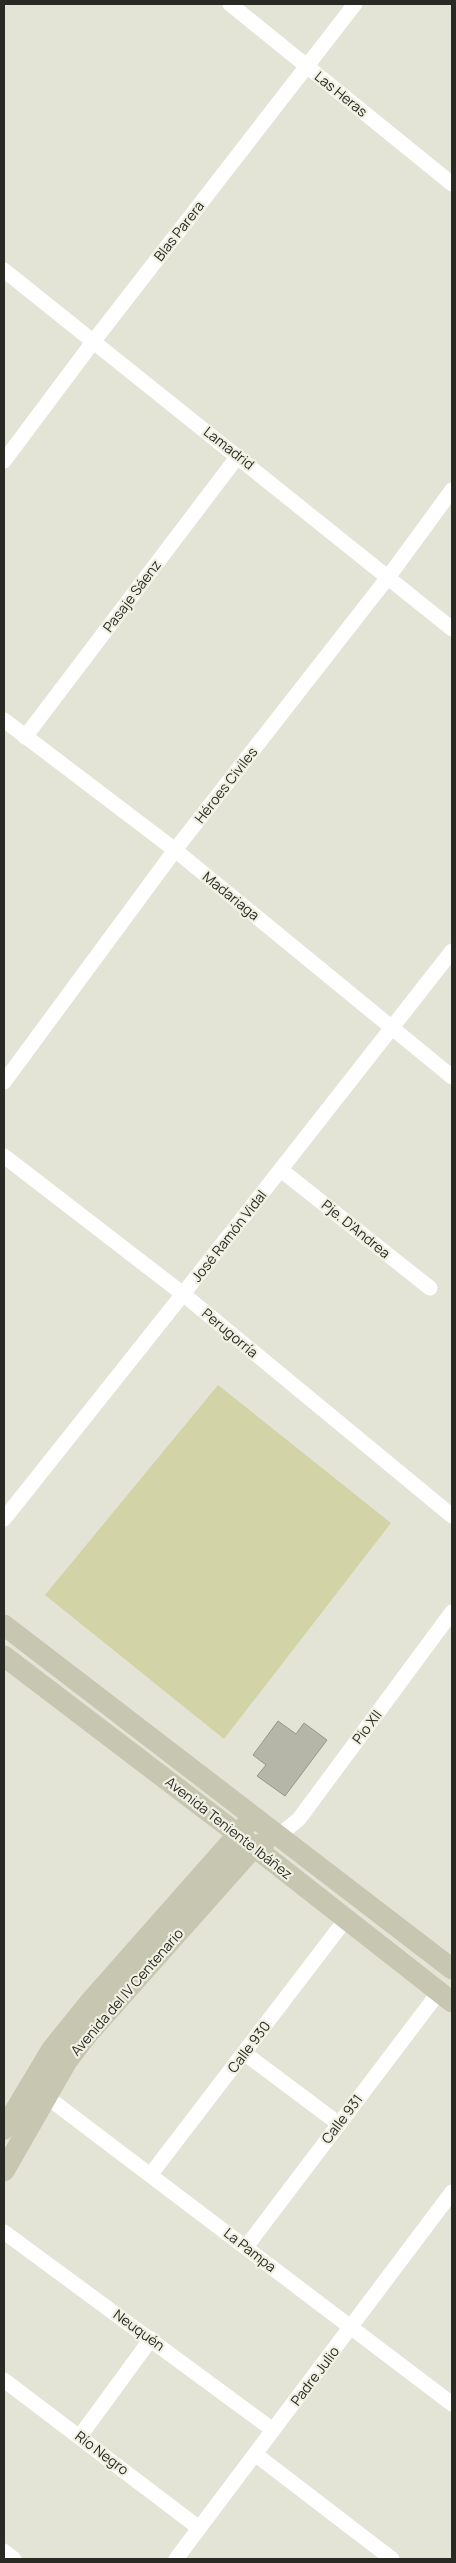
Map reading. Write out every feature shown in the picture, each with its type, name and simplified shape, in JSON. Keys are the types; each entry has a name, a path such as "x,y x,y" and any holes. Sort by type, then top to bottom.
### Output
{"main road":[{"name":"Avenida Teniente Ibáñez","path":"4,1625 277,1837 452,1969"},
{"name":"Avenida Teniente Ibáñez","path":"4,1656 246,1841 445,1997"},
{"name":"Avenida del IV Centenario","path":"4,2171 68,2061 87,2035 246,1841 253,1817"},
{"name":"Avenida del IV Centenario","path":"4,2129 52,2049 89,2003 246,1841 277,1837"}],"street":[{"name":"Las Heras","path":"230,4 452,184"},
{"name":"Blas Parera","path":"4,461 93,342 356,4"},
{"name":"Lamadrid","path":"4,270 452,629"},
{"name":"Pasaje Sáenz","path":"26,737 238,456"},
{"name":"Héroes Civiles","path":"4,1082 175,850 388,576 452,490"},
{"name":"Madariaga","path":"4,720 175,850 452,1077"},
{"name":"José Ramón Vidal","path":"4,1519 282,1170 391,1027 452,951"},
{"name":"Perugorría","path":"4,1156 183,1294 452,1516"},
{"name":"Pje. D'Andrea","path":"282,1170 430,1288"},
{"name":"Pio XII","path":"277,1837 299,1819 452,1612"},
{"name":"Calle 930","path":"151,2174 346,1919"},
{"name":"Calle 931","path":"246,2247 339,2124 445,1997"},
{"path":"244,2053 339,2124"},
{"name":"La Pampa","path":"48,2097 452,2404"},
{"name":"Padre Julio","path":"176,2559 451,2195"},
{"name":"Neuquén","path":"4,2232 273,2430"},
{"path":"80,2436 152,2340"},
{"name":"Río Negro","path":"4,2380 199,2528"},
{"path":"255,2454 392,2559"},
{"path":"4,2551 14,2559"}],"green space":[{"path":"218,1385 391,1523 224,1739 45,1595"}],"building":[{"path":"278,1721 296,1734 304,1723 327,1740 285,1796 257,1776 266,1765 253,1755"}]}
